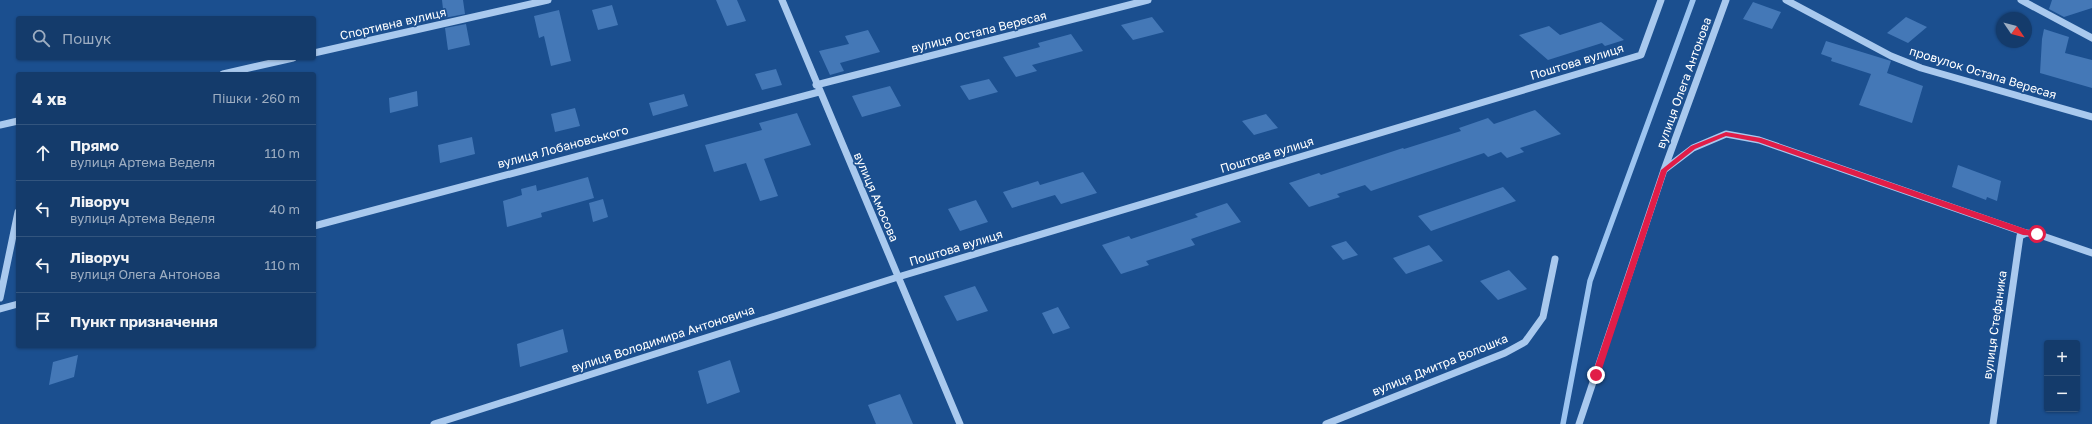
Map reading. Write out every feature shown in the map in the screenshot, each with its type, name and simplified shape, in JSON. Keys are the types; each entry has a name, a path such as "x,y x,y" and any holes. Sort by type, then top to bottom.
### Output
{"street":[{"name":"Спортивна вулиця","path":"316,53 548,0"},
{"name":"вулиця Амосова","path":"782,0 817,88 960,424"},
{"name":"вулиця Остапа Вересая","path":"817,88 1148,0"},
{"name":"Поштова вулиця","path":"898,277 1641,55 1661,0"},
{"name":"вулиця Олега Антонова","path":"1579,424 1664,170 1726,0"},
{"name":"провулок Остапа Вересая","path":"1786,0 1891,56 1922,68 2092,117"},
{"path":"2021,0 2092,38"},
{"path":"232,72 284,60"},
{"name":"вулиця Лобановського","path":"316,225 817,88"},
{"path":"0,125 16,121"},
{"path":"1664,170 1693,148 1726,134 1759,140 2026,233 2037,234 2092,253"},
{"path":"0,298 16,222"},
{"name":"вулиця Стефаника","path":"1993,424 2020,236 2026,233"},
{"name":"вулиця Дмитра Волошка","path":"1326,424 1505,353 1525,342 1543,317 1555,259"},
{"name":"вулиця Володимира Антоновича","path":"434,424 898,277"},
{"path":"0,309 16,305"}],"building":[{"path":"442,0 463,0 465,14 444,18"},
{"path":"716,0 737,0 746,21 727,26"},
{"path":"2052,0 2092,0 2092,8 2064,17 2049,9"},
{"path":"1753,2 1781,12 1772,29 1743,19"},
{"path":"612,5 618,25 598,30 592,10"},
{"path":"559,10 571,61 551,66 544,36 539,38 534,16"},
{"path":"1152,17 1164,32 1133,40 1121,25"},
{"path":"1906,17 1927,27 1908,43 1887,33"},
{"path":"1601,22 1624,40 1605,46 1602,43 1548,60 1519,35 1549,26 1560,35"},
{"path":"466,24 470,45 448,50 445,28"},
{"path":"2044,29 2069,37 2065,53 2092,60 2092,88 2040,73"},
{"path":"868,30 880,52 840,63 844,71 830,75 819,51 849,44 845,36"},
{"path":"1071,34 1083,51 1032,65 1037,71 1016,77 1003,57 1040,47 1038,43"},
{"path":"1826,41 1891,61 1887,73 1923,86 1912,123 1859,105 1871,74 1831,61 1832,58 1821,54"},
{"path":"776,69 782,85 762,90 755,74"},
{"path":"989,79 998,92 969,100 960,86"},
{"path":"890,86 901,106 862,117 852,96"},
{"path":"417,91 418,106 390,113 389,98"},
{"path":"684,94 688,106 653,116 649,103"},
{"path":"575,108 580,126 555,132 551,114"},
{"path":"1535,110 1561,134 1520,148 1524,152 1507,158 1501,152 1488,157 1484,153 1371,191 1365,185 1337,194 1340,197 1309,207 1289,183 1319,173 1321,175 1461,131 1459,128 1488,118 1494,124"},
{"path":"797,113 811,145 764,159 778,196 760,201 746,163 714,172 705,145 762,130 759,123"},
{"path":"1266,114 1278,128 1254,135 1242,121"},
{"path":"472,137 475,154 440,163 438,145"},
{"path":"1958,165 2001,181 1997,201 1987,197 1986,200 1952,187"},
{"path":"1083,172 1097,193 1061,204 1055,195 1012,208 1003,192 1038,181 1040,185"},
{"path":"588,177 594,198 541,213 542,217 507,227 503,201 522,195 521,189 536,185 537,191"},
{"path":"1503,187 1516,201 1431,231 1418,216"},
{"path":"603,199 608,217 593,222 589,203"},
{"path":"976,200 988,222 960,231 948,209"},
{"path":"1227,203 1241,222 1191,239 1195,245 1146,261 1149,265 1121,274 1102,245 1129,236 1131,239 1198,217 1195,214"},
{"path":"1346,241 1358,255 1343,260 1331,246"},
{"path":"1429,245 1443,261 1406,274 1393,258"},
{"path":"1509,270 1527,289 1498,300 1480,281"},
{"path":"975,286 988,311 957,321 944,296"},
{"path":"1058,307 1070,328 1053,334 1042,313"},
{"path":"563,329 568,352 520,367 517,344"},
{"path":"78,355 74,377 49,385 53,362"},
{"path":"730,360 740,392 707,404 698,371"},
{"path":"900,394 913,424 876,424 868,405"}],"waterway":[{"path":"1563,424 1590,281 1693,0"}],"route":[{"path":"1596,375 1664,170 1693,148 1726,134 1759,140 2026,233 2037,234"}]}
